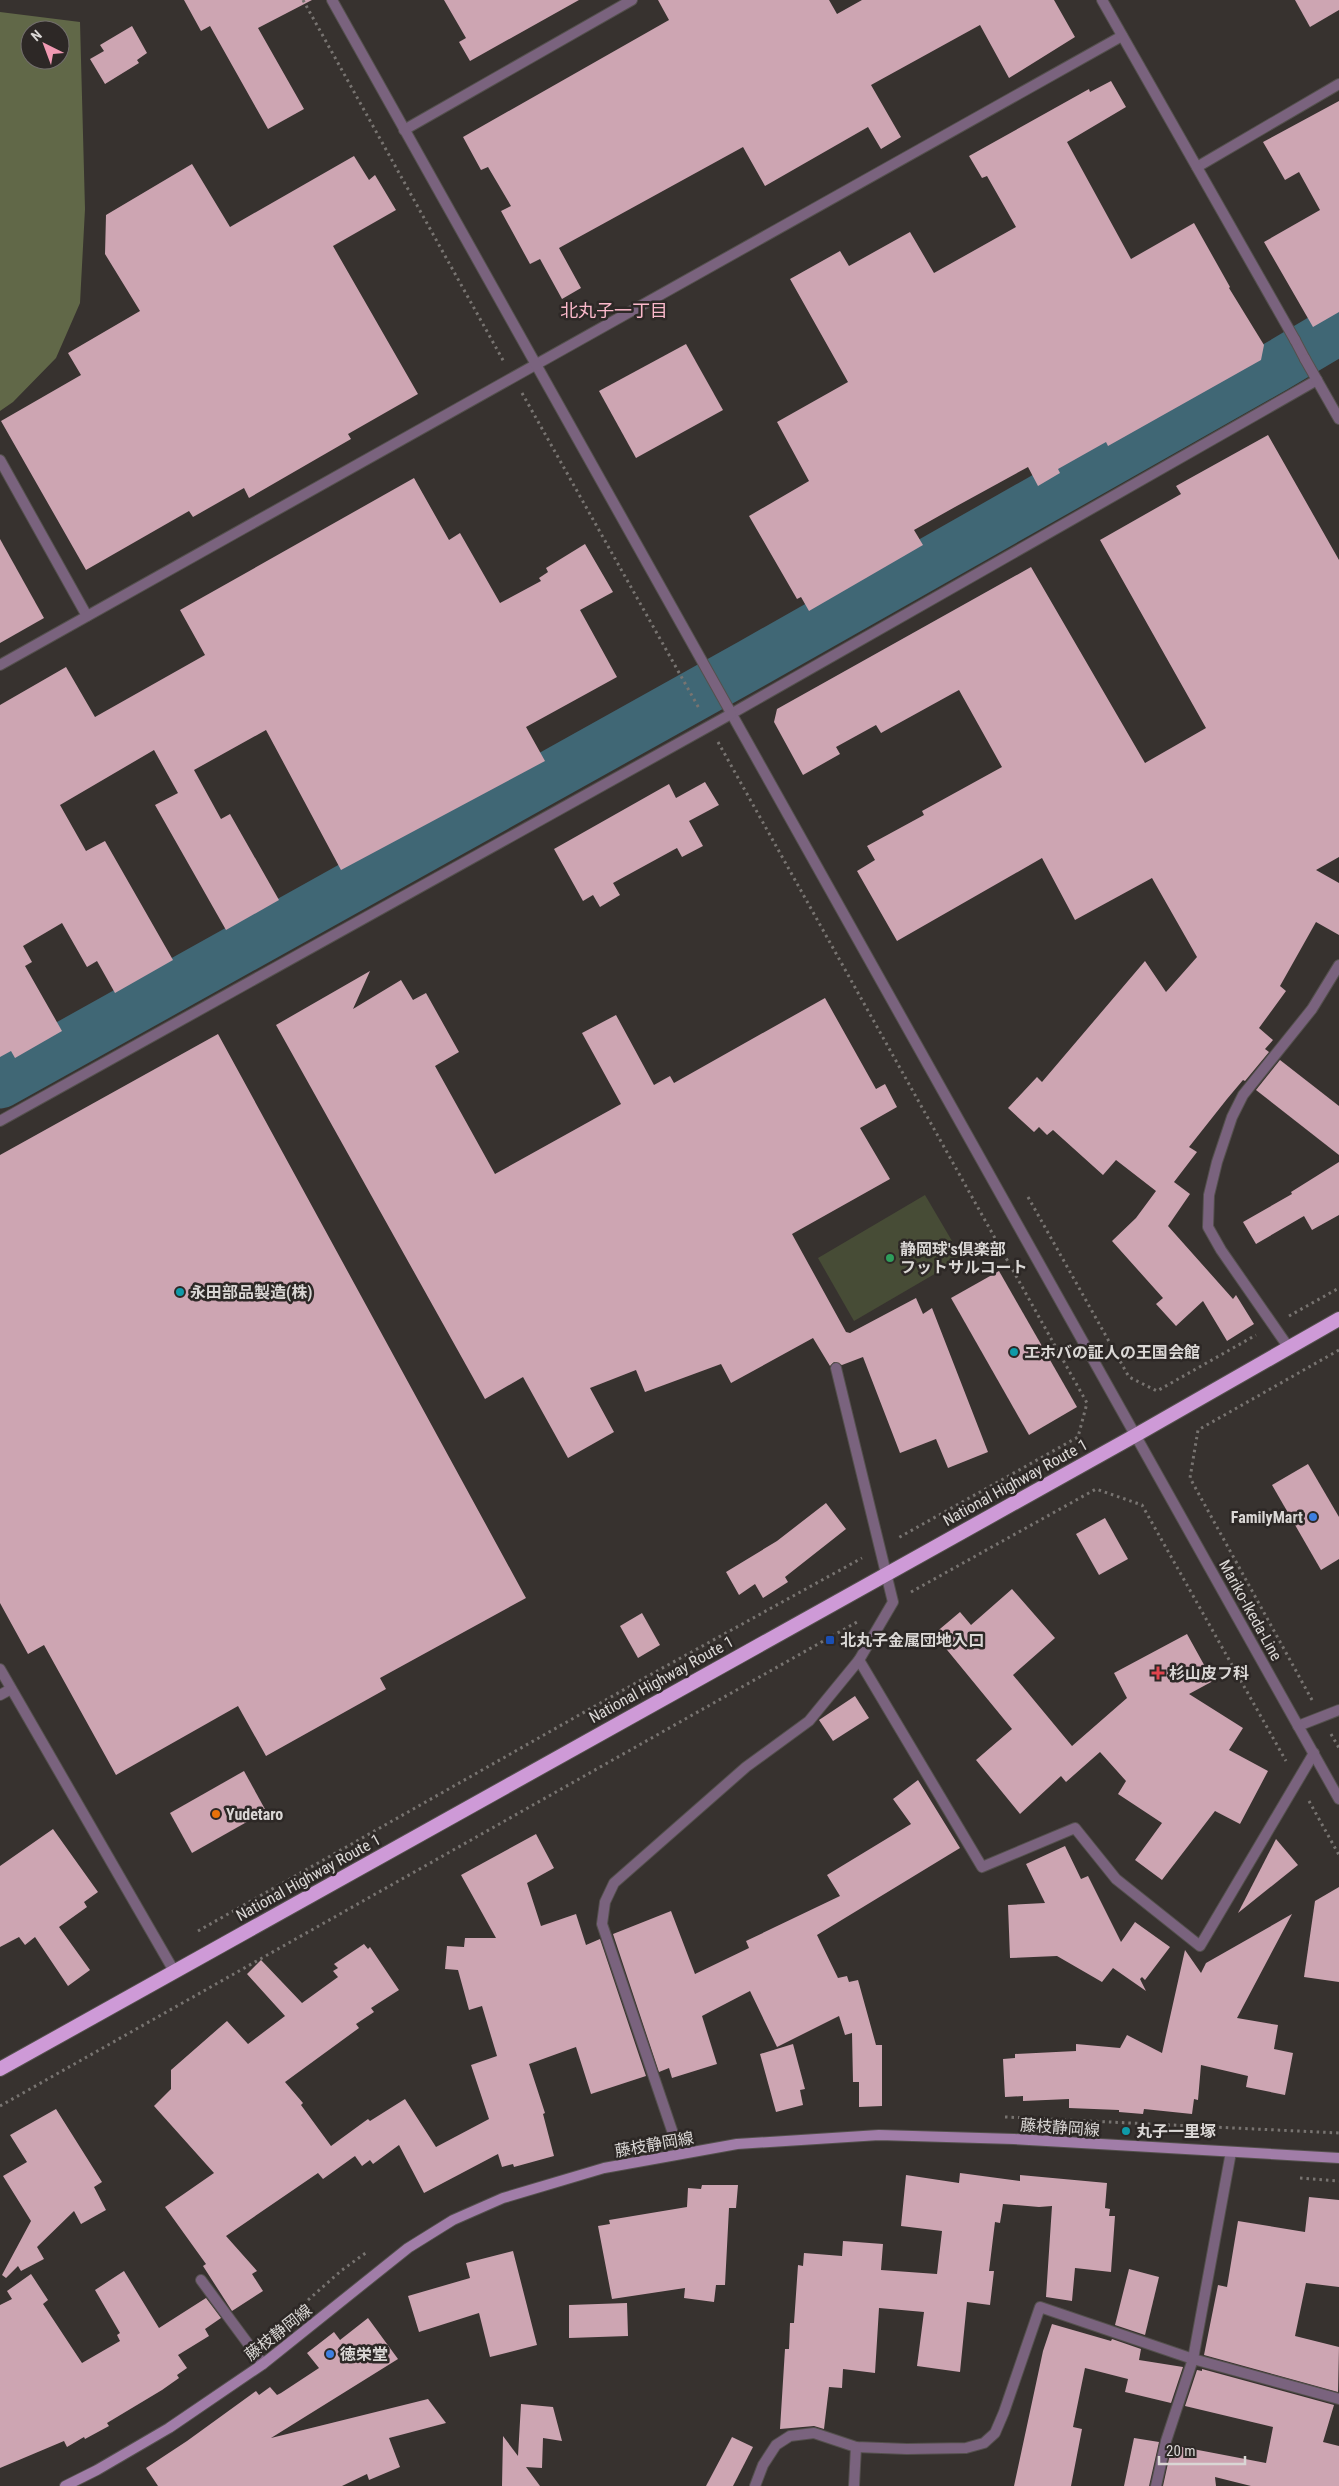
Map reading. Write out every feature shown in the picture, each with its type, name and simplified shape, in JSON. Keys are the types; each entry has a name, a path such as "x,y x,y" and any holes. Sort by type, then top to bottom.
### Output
{"highway":[{"name":"National Highway Route 1","path":"0,2069 1136,1435 1339,1319"}],"main road":[{"name":"藤枝静岡線","path":"64,2486 97,2470 169,2428 263,2364 408,2248 453,2220 503,2198 595,2171 737,2144 879,2135 1014,2139 1339,2158"}],"street":[{"name":"Mariko-Ikeda-Line","path":"332,0 1339,1798"},
{"path":"404,130 632,0"},
{"path":"1102,0 1339,419"},
{"path":"0,665 1122,36"},
{"path":"1197,167 1339,84"},
{"path":"0,1121 709,727 1317,380"},
{"path":"0,460 87,616"},
{"path":"1289,1348 1221,1250 1208,1227 1209,1195 1216,1162 1232,1118 1243,1095 1312,1009 1339,965"},
{"path":"680,2154 602,1924 605,1902 614,1883 746,1767 809,1721 859,1660 893,1602 836,1368"},
{"path":"859,1660 982,1867 1075,1828 1116,1879 1200,1946 1314,1753"},
{"path":"0,1669 174,1971"},
{"path":"0,1695 11,1689"},
{"path":"1298,1726 1339,1710"},
{"path":"1156,2486 1166,2441 1193,2359 1231,2152"},
{"path":"202,2280 263,2364"},
{"path":"755,2486 763,2465 776,2445 790,2436 814,2433 856,2447 907,2449 966,2448 984,2443 995,2433 1004,2412 1040,2307 1193,2359 1339,2399"},
{"path":"854,2486 856,2447"}],"path":[{"path":"197,1932 648,1676 1078,1437 1087,1403 303,0"},
{"path":"1129,1377 1157,1391 1339,1288"},
{"path":"1339,1350 1198,1430 1190,1478 1339,1748"},
{"path":"893,1602 1096,1489 1142,1505 1339,1855"},
{"path":"0,2106 858,1621"},
{"path":"1293,2177 1339,2181"}],"green space":[{"path":"0,12 64,20 20,20 20,70 70,70 70,21 80,22 85,209 80,303 56,358 13,402 0,411"},
{"name":"静岡球's倶楽部 フットサルコート","path":"925,1195 962,1258 854,1321 818,1258"}],"building":[{"path":"184,0 312,0 258,28 304,109 268,129 210,26 201,31"},
{"path":"444,0 579,0 470,61 459,42 466,38"},
{"path":"658,0 829,0 837,14 862,0 1054,0 1075,37 1009,78 980,25 871,85 901,137 881,149 868,127 765,186 743,147 559,248 581,288 562,299 540,259 530,264 501,211 511,206 488,167 481,170 463,137 669,20"},
{"path":"1295,0 1339,0 1339,10 1310,27"},
{"path":"132,26 147,53 137,60 139,63 105,84 90,59 104,51 100,45"},
{"path":"1111,81 1126,107 1067,142 1131,259 1194,223 1229,288 1264,345 1261,360 1108,446 1106,442 1058,469 1060,473 1038,486 1028,467 955,507 914,530 923,545 809,611 801,597 797,599 749,516 809,481 777,422 848,382 790,279 840,251 849,266 910,232 934,273 1016,227 987,176 982,178 969,156 1089,89 1090,92"},
{"path":"1339,101 1339,312 1313,327 1264,242 1320,210 1299,172 1285,180 1263,142"},
{"path":"354,156 369,180 375,175 396,210 333,246 418,394 348,434 351,439 249,498 244,488 193,517 189,511 86,570 1,421 81,375 68,353 140,311 105,254 106,215 192,164 230,227"},
{"path":"686,344 723,410 636,458 599,391"},
{"path":"1268,435 1339,560 1339,857 1316,870 1339,883 1339,935 1316,922 1280,986 1286,991 1259,1028 1273,1040 1265,1049 1269,1052 1227,1099 1189,1147 1197,1152 1174,1182 1190,1194 1168,1226 1233,1299 1236,1295 1254,1324 1227,1341 1203,1301 1176,1326 1156,1304 1163,1298 1112,1241 1136,1218 1156,1191 1116,1160 1103,1175 1053,1130 1047,1135 1039,1127 1034,1132 1008,1108 1037,1077 1042,1082 1145,961 1166,992 1197,957 1152,878 1075,920 1042,858 897,941 857,871 875,860 867,846 924,815 922,811 1002,767 959,690 881,733 876,725 836,747 840,754 803,775 774,722 777,709 1031,567 1145,763 1206,728 1100,540 1181,494 1176,486"},
{"path":"414,478 449,540 460,533 500,603 541,581 539,578 548,572 546,568 585,544 613,592 580,610 617,677 526,727 545,761 341,870 266,730 194,770 221,819 230,814 279,900 226,930 155,805 178,793 154,750 60,805 86,851 105,841 173,960 115,993 97,961 87,967 62,923 23,946 32,962 25,966 62,1031 15,1058 11,1051 0,1057 0,705 66,667 95,717 205,655 180,610"},
{"path":"0,539 44,618 0,643"},
{"path":"705,782 719,805 689,821 703,846 682,857 677,848 613,883 620,895 600,907 593,895 583,901 554,849 669,784 676,798"},
{"path":"370,971 353,1009 401,980 413,1000 426,993 459,1052 435,1066 495,1174 621,1104 582,1033 616,1015 654,1085 670,1076 674,1083 825,998 876,1089 885,1084 897,1107 860,1128 890,1179 792,1234 846,1332 850,1333 916,1298 923,1314 932,1308 988,1452 948,1468 936,1439 900,1453 863,1357 842,1365 834,1362 830,1366 813,1338 731,1383 721,1364 645,1392 636,1370 590,1388 614,1432 568,1458 523,1377 485,1399 276,1025"},
{"name":"永田部品製造(株)","path":"218,1034 526,1598 380,1678 386,1689 266,1756 238,1706 116,1775 44,1645 28,1654 0,1603 0,1155"},
{"path":"1280,1060 1339,1106 1339,1155 1256,1090"},
{"path":"1339,1162 1339,1215 1312,1230 1304,1216 1256,1244 1243,1222 1292,1194 1291,1192"},
{"name":"エホバの証人の王国会館","path":"999,1271 1077,1407 1029,1435 951,1298"},
{"path":"1308,1464 1339,1517 1339,1559 1321,1570 1272,1485"},
{"path":"826,1503 846,1529 785,1577 788,1582 763,1598 755,1584 739,1595 726,1572 777,1541"},
{"path":"1105,1518 1128,1559 1099,1575 1076,1534"},
{"path":"1012,1589 1055,1638 1013,1675 1072,1746 1127,1698 1114,1673 1187,1634 1213,1681 1189,1694 1243,1728 1229,1750 1268,1771 1240,1824 1215,1811 1162,1880 1135,1860 1162,1823 1118,1794 1126,1781 1100,1752 1066,1782 1061,1776 1020,1814 976,1760 1012,1729 934,1634 960,1612 971,1625"},
{"path":"642,1613 660,1645 638,1658 620,1626"},
{"path":"855,1696 869,1718 833,1741 819,1720"},
{"path":"244,1771 266,1811 192,1853 170,1813"},
{"path":"918,1780 960,1848 817,1935 838,1978 847,1976 849,1982 858,1980 876,2045 882,2045 882,2106 859,2107 859,2082 853,2082 852,2033 845,2035 839,2016 777,2047 750,1991 702,2016 717,2064 672,2078 669,2068 659,2072 613,1934 671,1911 695,1974 749,1948 746,1941 840,1896 827,1875 911,1824 893,1799"},
{"path":"53,1829 98,1892 84,1902 87,1907 59,1927 90,1970 68,1986 35,1937 25,1945 19,1937 0,1947 0,1866"},
{"path":"536,1834 554,1868 527,1883 541,1926 576,1914 586,1945 600,1939 646,2076 591,2094 576,2047 529,2064 545,2113 543,2114 554,2156 514,2167 513,2164 502,2167 498,2154 424,2193 399,2145 373,2164 370,2160 362,2166 355,2156 323,2179 318,2173 226,2236 257,2271 252,2274 263,2291 232,2311 203,2266 206,2264 165,2207 214,2173 154,2106 171,2089 171,2070 227,2021 248,2044 285,2016 247,1974 261,1960 302,2003 338,1977 333,1971 338,1968 334,1964 364,1944 368,1949 370,1947 399,1990 371,2008 374,2012 356,2024 359,2028 285,2082 303,2103 301,2105 331,2146 368,2119 370,2121 405,2099 436,2147 489,2119 471,2065 497,2056 482,2006 469,2010 458,1970 445,1969 447,1946 464,1947 465,1938 496,1938 461,1875"},
{"path":"1276,1839 1298,1865 1238,1913"},
{"path":"1065,1846 1081,1879 1088,1876 1121,1942 1135,1922 1170,1947 1145,1980 1142,1977 1140,1979 1146,1991 1113,1968 1102,1982 1057,1956 1010,1958 1008,1905 1045,1903 1026,1864"},
{"path":"1339,1887 1339,1982 1304,1977 1315,1901"},
{"path":"1292,1914 1237,2018 1278,2025 1274,2049 1293,2053 1285,2095 1246,2087 1248,2076 1201,2065 1198,2100 1194,2099 1192,2114 1144,2109 1143,2114 1119,2112 1119,2110 1069,2108 1069,2099 1023,2101 1023,2096 1005,2097 1003,2059 1015,2058 1015,2054 1076,2051 1076,2044 1120,2048 1127,2035 1162,2053 1185,1950 1201,1973 1206,1963"},
{"path":"793,2044 805,2089 800,2090 803,2105 776,2112 760,2054"},
{"path":"56,2109 102,2182 94,2187 106,2210 81,2224 74,2211 37,2247 44,2259 21,2271 18,2266 6,2278 2,2275 31,2221 3,2176 27,2162 10,2135"},
{"path":"960,2173 1020,2181 1020,2175 1107,2183 1105,2208 1110,2209 1109,2216 1115,2216 1111,2272 1075,2268 1072,2301 1046,2297 1052,2206 1039,2207 1003,2204 1000,2223 995,2222 989,2271 994,2271 990,2305 967,2302 960,2372 917,2366 924,2312 879,2308 875,2373 843,2369 842,2388 829,2387 824,2429 814,2426 780,2429 785,2349 789,2349 790,2323 794,2323 798,2265 803,2266 804,2253 842,2256 843,2241 883,2244 881,2270 937,2274 942,2231 901,2226 906,2175 959,2183"},
{"path":"702,2185 738,2185 736,2208 729,2208 725,2285 716,2285 714,2302 684,2298 685,2288 612,2299 598,2226 610,2224 609,2220 687,2207 688,2188 701,2189"},
{"path":"1309,2197 1339,2200 1339,2287 1306,2283 1295,2336 1339,2347 1338,2392 1204,2355 1218,2285 1227,2287 1238,2221 1305,2232"},
{"path":"513,2251 537,2345 490,2357 479,2313 419,2332 408,2296 470,2278 466,2263"},
{"path":"1129,2269 1159,2277 1145,2335 1115,2325"},
{"path":"124,2271 159,2328 206,2298 221,2318 205,2329 209,2336 178,2355 187,2368 177,2375 179,2378 107,2423 109,2426 67,2447 64,2441 0,2468 0,2305 12,2299 7,2291 31,2274 48,2300 43,2304 82,2363 120,2341 117,2335 120,2333 95,2290"},
{"path":"627,2303 628,2336 569,2338 569,2305"},
{"path":"368,2318 398,2359 271,2438 428,2399 446,2423 389,2438 400,2467 369,2480 367,2474 342,2486 158,2486 146,2468 256,2391 259,2395 270,2387 277,2395 319,2368 307,2353 334,2332 340,2340"},
{"path":"1052,2324 1111,2341 1112,2339 1141,2349 1139,2360 1183,2367 1171,2403 1125,2392 1128,2379 1085,2368 1073,2427 1082,2429 1071,2486 1014,2486 1043,2351"},
{"path":"1202,2369 1334,2405 1323,2442 1339,2446 1339,2486 1251,2486 1215,2477 1216,2486 1163,2486 1172,2445 1266,2463 1273,2427 1185,2406 1197,2370 1202,2371"},
{"path":"521,2404 553,2407 562,2441 543,2438 542,2468 526,2467 540,2486 502,2486 503,2436 518,2456"},
{"path":"732,2437 753,2447 733,2486 706,2486"},
{"path":"1134,2438 1159,2442 1149,2486 1124,2486"}],"waterway":[{"path":"0,1083 751,664 1339,329"}],"place":[{"name":"静岡球's倶楽部 フットサルコート","path":"890,1258"},
{"name":"永田部品製造(株)","path":"180,1292"},
{"name":"エホバの証人の王国会館","path":"1014,1352"},
{"name":"FamilyMart","path":"1313,1517"},
{"name":"北丸子金属団地入口","path":"830,1640"},
{"name":"杉山皮フ科","path":"1158,1673"},
{"name":"Yudetaro","path":"216,1814"},
{"name":"丸子一里塚","path":"1126,2131"},
{"name":"徳栄堂","path":"330,2354"}],"district":[{"name":"北丸子一丁目","path":"614,311"}]}
